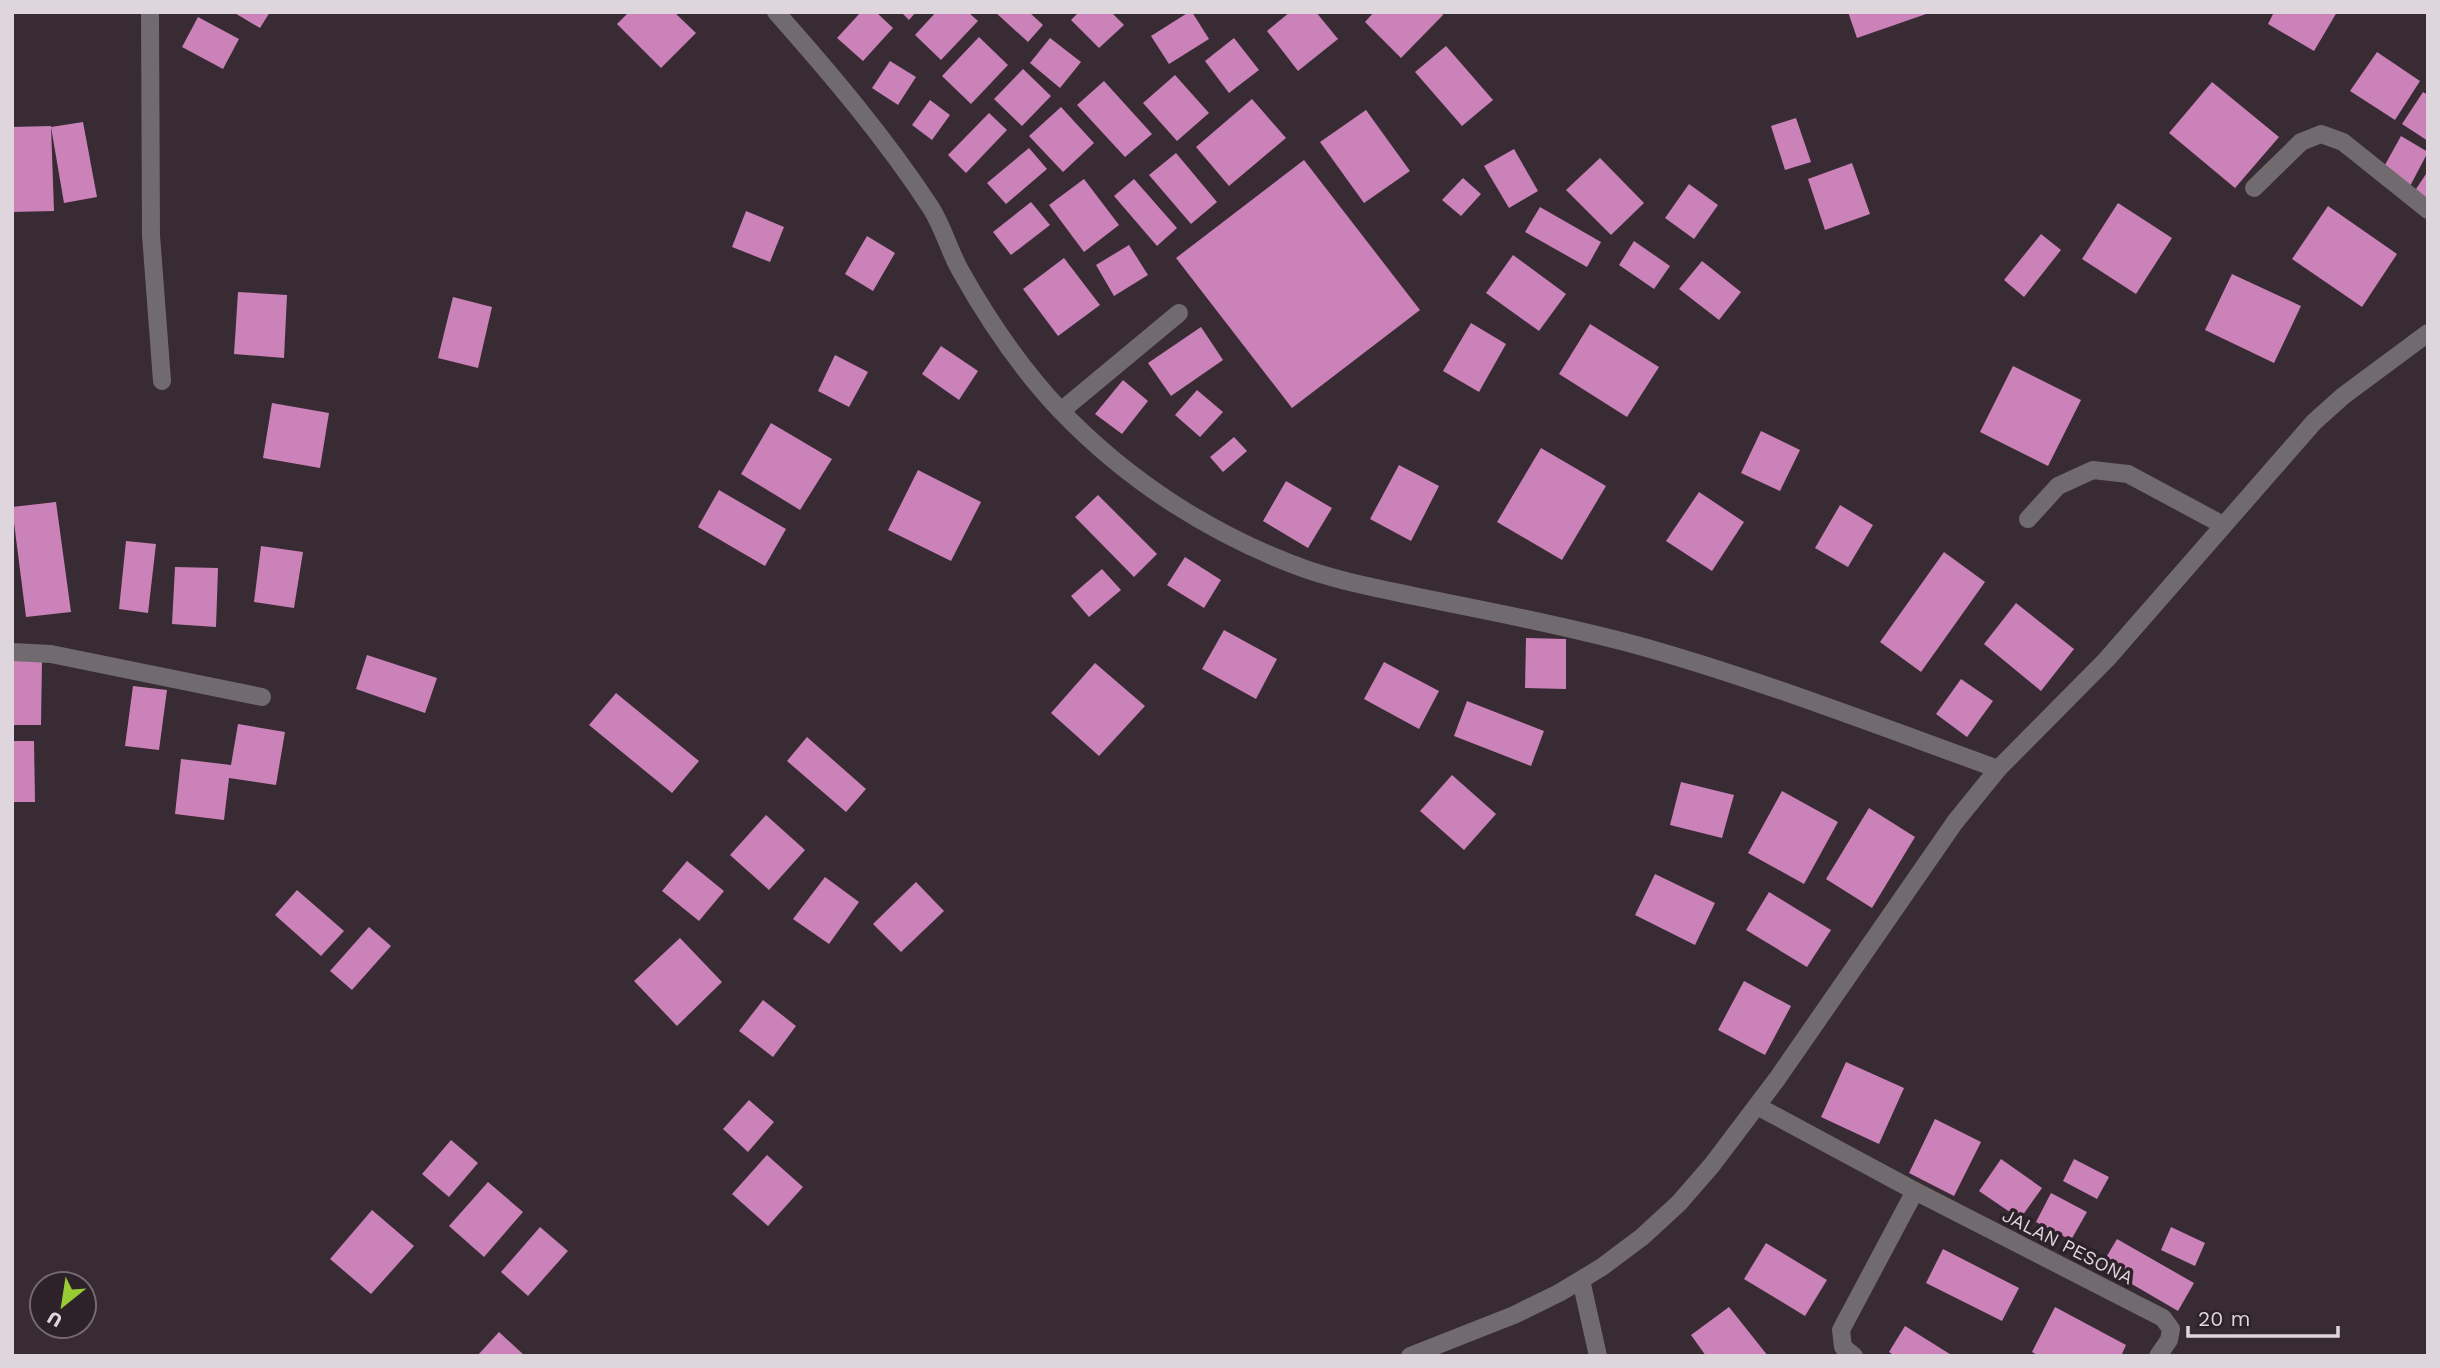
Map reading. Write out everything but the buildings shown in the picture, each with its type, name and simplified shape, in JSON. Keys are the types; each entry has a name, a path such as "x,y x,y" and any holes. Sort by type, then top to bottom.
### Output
{"street":[{"path":"150,12 150,235 162,382"},
{"path":"776,12 873,129 933,211 958,266 988,317 1022,365 1061,411 1104,451 1150,488 1200,520 1253,548 1308,570 1365,586 1536,621 1646,648 1755,681 1998,769"},
{"path":"2254,188 2301,142 2321,134 2343,142 2428,210"},
{"path":"1061,411 1179,313"},
{"path":"1410,1356 1514,1315 1581,1280 1642,1237 1679,1203 1757,1106 1955,822 1998,769 2107,659 2314,422 2343,396 2424,344"},
{"path":"2028,519 2058,486 2093,470 2128,474 2223,525"},
{"path":"12,652 51,654 262,697"},
{"name":"JALAN PESONA","path":"1757,1106 1914,1191 2163,1318 2171,1329 2169,1340 2158,1356"},
{"path":"1854,1356 1843,1347 1841,1330 1914,1191"},
{"path":"1581,1280 1598,1356"}]}
